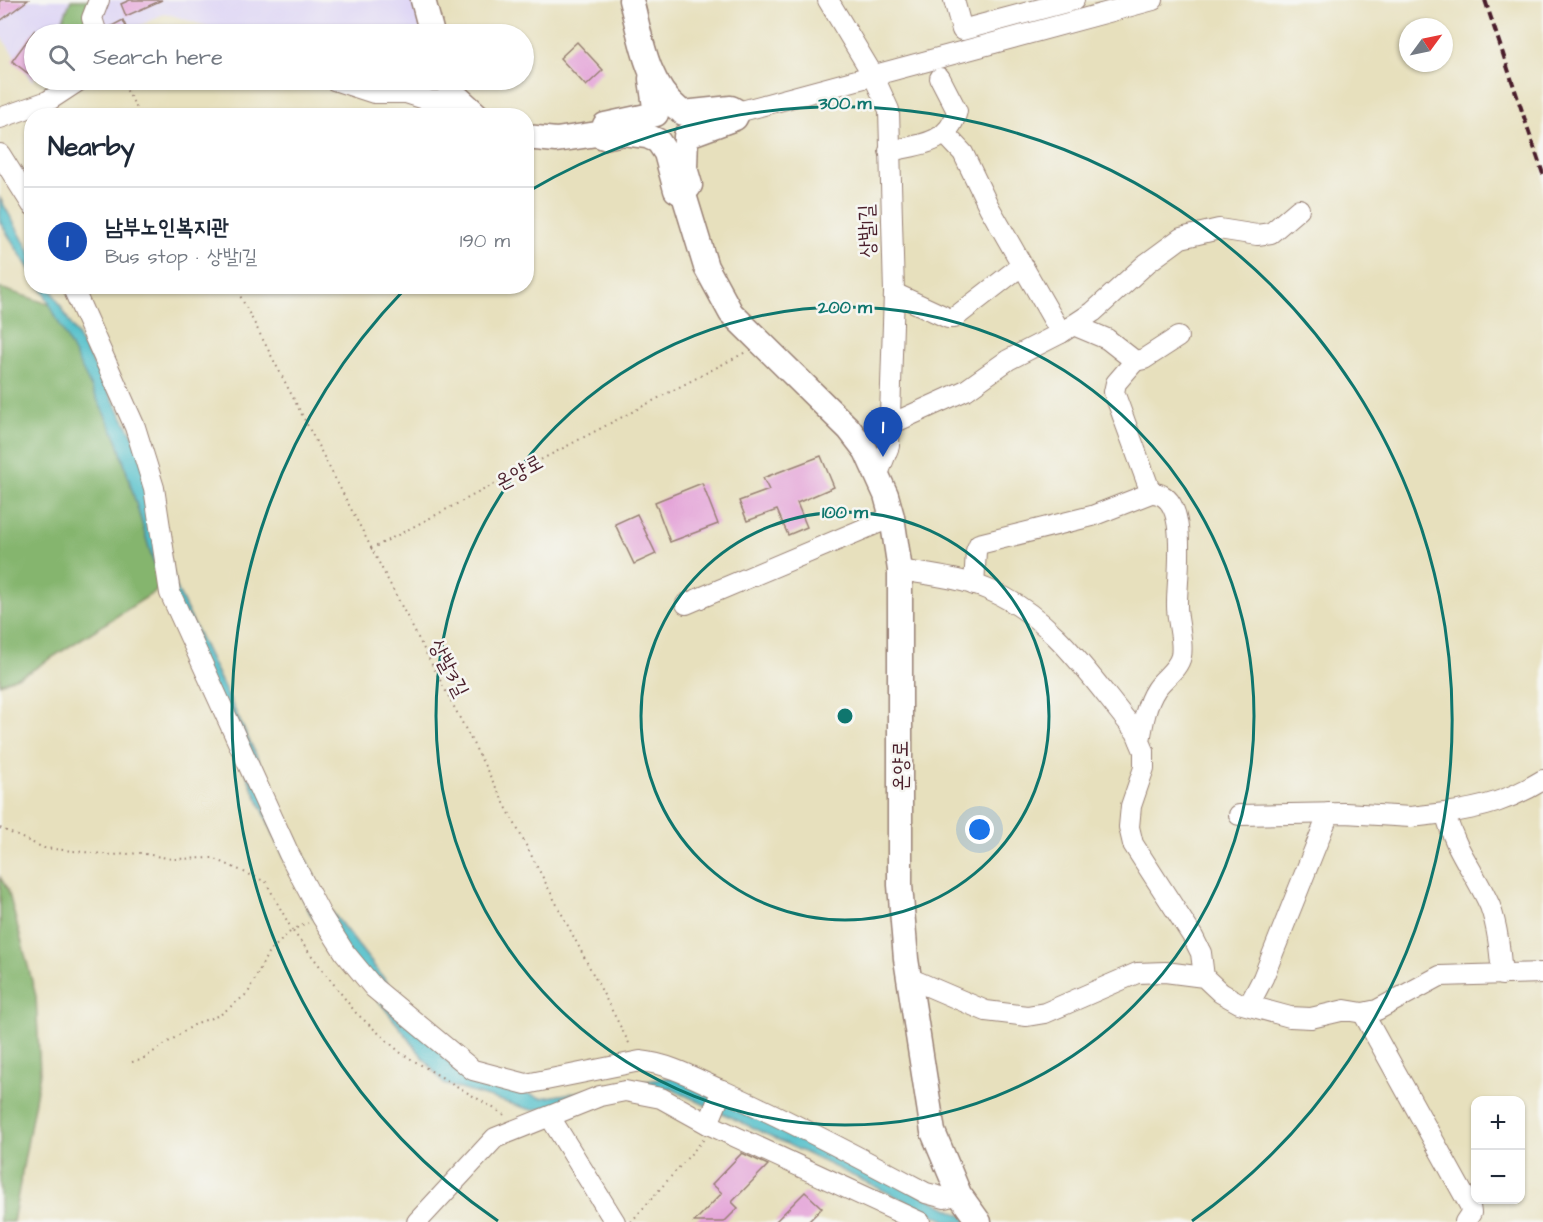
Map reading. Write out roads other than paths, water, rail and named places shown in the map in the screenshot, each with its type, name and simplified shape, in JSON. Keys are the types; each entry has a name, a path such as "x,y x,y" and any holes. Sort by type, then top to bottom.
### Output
{"main road":[{"path":"631,0 651,75 670,102 676,118 690,184 684,195 676,190 666,153 658,141"},
{"path":"628,118 638,108 644,85 651,75"},
{"path":"453,90 470,108"},
{"path":"597,134 599,126 628,118 735,118 738,112"},
{"path":"534,138 556,140 597,134 604,137 634,133 664,144 676,144 676,118"},
{"name":"온양로","path":"684,195 706,267 731,313 849,429 879,474 892,517 900,570 900,885 909,978 933,1132 960,1194 979,1222"}],"street":[{"path":"94,24 92,18 99,0"},
{"name":"상발1길","path":"828,0 873,75 889,110 894,293 889,446 879,474"},
{"path":"954,0 962,30 1074,0"},
{"path":"738,112 1153,0"},
{"path":"890,151 933,142 946,135 955,122 957,111 940,78"},
{"path":"28,108 48,101 65,90"},
{"path":"365,90 374,93 389,90"},
{"path":"414,90 431,101 447,102 450,90"},
{"path":"0,118 24,110"},
{"path":"946,135 963,153 1021,266 1068,329 1107,339 1135,361"},
{"path":"0,154 24,192"},
{"path":"889,425 966,390 1008,360 1068,329 1181,238 1219,229 1257,236 1271,233 1299,209"},
{"path":"894,293 948,318 954,318 1021,266"},
{"path":"76,294 135,427 154,488 170,593 289,854 322,917 345,953 374,988 473,1070 526,1084 640,1061 676,1068 721,1093 775,1113 926,1193 945,1198 960,1194"},
{"path":"1151,493 1114,392 1116,383 1135,361 1178,338"},
{"path":"974,585 979,544 1092,516 1151,493 1161,493 1168,497 1178,525 1177,617 1181,656 1177,666 1157,688 1149,702 1140,741"},
{"path":"686,604 892,517"},
{"path":"900,570 974,585 1016,604 1061,638 1136,732 1144,751 1144,768 1131,806 1129,827 1133,844 1193,937 1204,965 1204,977"},
{"path":"1239,815 1329,813 1411,817 1471,810 1513,798 1543,780"},
{"path":"1249,1005 1263,978 1329,813"},
{"path":"1445,813 1461,856 1490,906 1496,926 1502,975"},
{"path":"909,978 986,1011 1027,1016 1045,1013 1137,973 1164,972 1204,977 1221,993 1249,1005 1290,1017 1311,1018 1346,1010 1363,1012 1377,1010 1440,976 1543,973"},
{"path":"1363,1012 1470,1206 1471,1213 1465,1222"},
{"path":"417,1222 495,1138 600,1096 625,1091 661,1098 920,1222"},
{"path":"709,1120 721,1093"},
{"path":"550,1117 615,1222"}],"water":[{"path":"0,198 24,241 24,261 0,222"},
{"path":"44,294 54,294 141,450 177,589 329,908 456,1071 541,1098 673,1077 750,1105 974,1222 949,1222 670,1088 532,1110 444,1084 310,913 161,588 117,439"}],"railway":[{"path":"1485,0 1543,174"}],"place":[{"name":"남부노인복지관","path":"883,457"}]}
